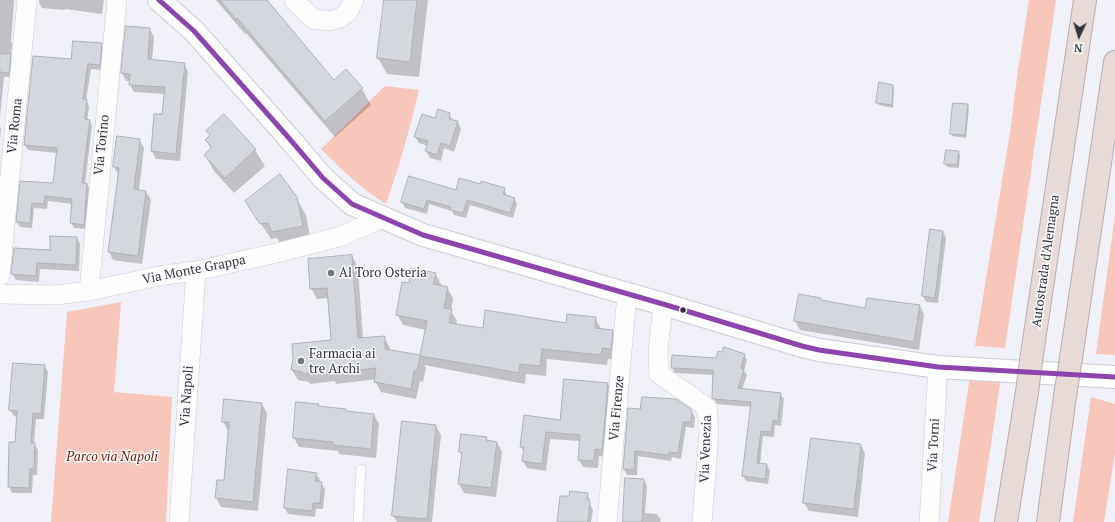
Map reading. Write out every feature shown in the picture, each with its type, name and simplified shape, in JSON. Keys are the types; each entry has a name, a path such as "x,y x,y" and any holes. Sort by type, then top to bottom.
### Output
{"highway":[{"name":"Autostrada d'Alemagna","path":"1006,522 1027,392 1085,0"},
{"path":"1048,522 1065,396 1115,62"}],"main road":[{"path":"159,0 194,31 323,178 352,204 423,235 819,350 938,367 1115,377"}],"street":[{"name":"Via Roma","path":"0,276 27,0"},
{"name":"Via Torino","path":"89,291 117,0"},
{"path":"294,0 313,19 330,21 340,18 348,12 354,0"},
{"name":"Via Monte Grappa","path":"0,294 56,295 89,291 164,275 196,271 281,252 342,236 382,218"},
{"name":"Via Napoli","path":"178,522 196,271"},
{"name":"Via Firenze","path":"607,522 626,294"},
{"name":"Via Venezia","path":"663,304 658,352 659,374 694,397 707,408 709,432 702,522"},
{"name":"Via Torni","path":"929,522 938,367"}],"lane":[{"path":"358,522 361,469"}],"green space":[{"path":"1029,0 1056,0 1005,348 975,346 1011,126"},
{"path":"385,86 419,90 404,148 386,204 360,186 321,149"},
{"path":"1115,215 1115,355 1096,354"},
{"name":"Parco via Napoli","path":"121,302 114,392 172,397 166,522 51,522 67,312"},
{"path":"970,376 1001,378 979,522 948,522"},
{"path":"1091,397 1115,404 1115,453 1104,522 1073,522"}],"building":[{"path":"220,0 267,0 334,80 346,69 363,88 325,121"},
{"path":"384,0 417,0 410,62 377,58"},
{"path":"126,26 150,28 148,59 185,63 176,154 151,151 154,114 162,114 165,87 129,85 130,74 121,73"},
{"path":"73,41 102,43 100,65 88,64 83,99 87,99 85,119 90,120 82,183 87,183 84,225 70,223 72,199 45,196 44,204 32,203 30,223 16,222 20,181 53,183 57,148 24,145 33,56 71,59"},
{"path":"0,54 11,54 9,73 0,72"},
{"path":"879,82 893,85 892,105 876,103"},
{"path":"953,103 968,104 965,135 950,134"},
{"path":"438,109 450,113 449,119 458,121 450,146 441,143 437,155 425,151 428,141 414,137 422,114 435,118"},
{"path":"224,114 256,149 225,178 204,155 212,147 205,140 210,135 206,131"},
{"path":"117,136 140,139 134,189 146,191 138,256 108,252 119,168 113,167"},
{"path":"946,150 959,151 957,165 944,164"},
{"path":"280,174 297,197 303,226 272,232 268,223 260,224 245,201"},
{"path":"409,176 456,190 459,178 481,184 481,181 505,188 503,194 515,198 510,213 467,200 463,213 450,210 451,207 427,200 424,209 401,202"},
{"path":"930,229 943,231 935,298 922,296"},
{"path":"50,236 77,237 76,265 37,263 36,276 11,274 14,248 50,250"},
{"path":"352,255 358,338 385,336 385,349 420,355 427,321 396,315 402,282 409,283 412,268 436,273 433,284 448,287 444,308 452,309 449,323 483,328 485,310 566,323 567,314 596,317 595,328 613,330 611,349 602,348 601,355 542,349 540,366 520,364 519,373 420,356 417,371 414,371 411,389 374,382 376,368 303,374 302,372 291,370 293,359 292,344 331,340 327,288 310,289 308,259"},
{"path":"799,294 821,298 821,300 865,308 867,298 920,305 914,342 794,321"},
{"path":"724,347 745,354 741,368 744,369 738,388 781,393 778,421 773,420 771,432 761,431 757,463 767,464 765,479 742,476 751,402 713,399 713,370 671,368 672,355 716,358 718,351 722,352"},
{"path":"13,363 45,365 41,414 33,413 31,443 35,443 34,469 30,469 29,488 8,487 9,442 15,442 17,411 9,410"},
{"path":"564,379 608,383 602,450 595,449 594,461 578,460 580,435 546,432 542,464 522,461 524,447 520,447 524,415 560,420"},
{"path":"642,397 676,399 692,410 691,422 683,422 678,453 669,452 668,455 635,451 634,470 623,469 628,408 640,409"},
{"path":"224,399 262,403 253,502 215,498 217,480 224,480 229,422 222,422"},
{"path":"296,402 319,404 318,406 374,414 371,449 333,445 333,442 293,438"},
{"path":"402,421 436,425 427,519 392,516"},
{"path":"461,434 487,437 486,440 497,442 491,488 458,484 462,453 459,452"},
{"path":"811,438 861,444 854,509 803,503"},
{"path":"288,469 317,473 315,481 322,482 320,503 313,503 312,511 284,508"},
{"path":"625,478 644,479 642,522 623,522"},
{"path":"570,491 588,493 587,499 590,502 588,522 557,522 560,496 569,496"}],"transit line":[{"path":"159,0 194,31 323,178 352,204 423,235 819,350 938,367 1115,377"}],"place":[{"name":"Al Toro Osteria","path":"331,273"},
{"name":"Farmacia ai tre Archi","path":"301,361"}]}
